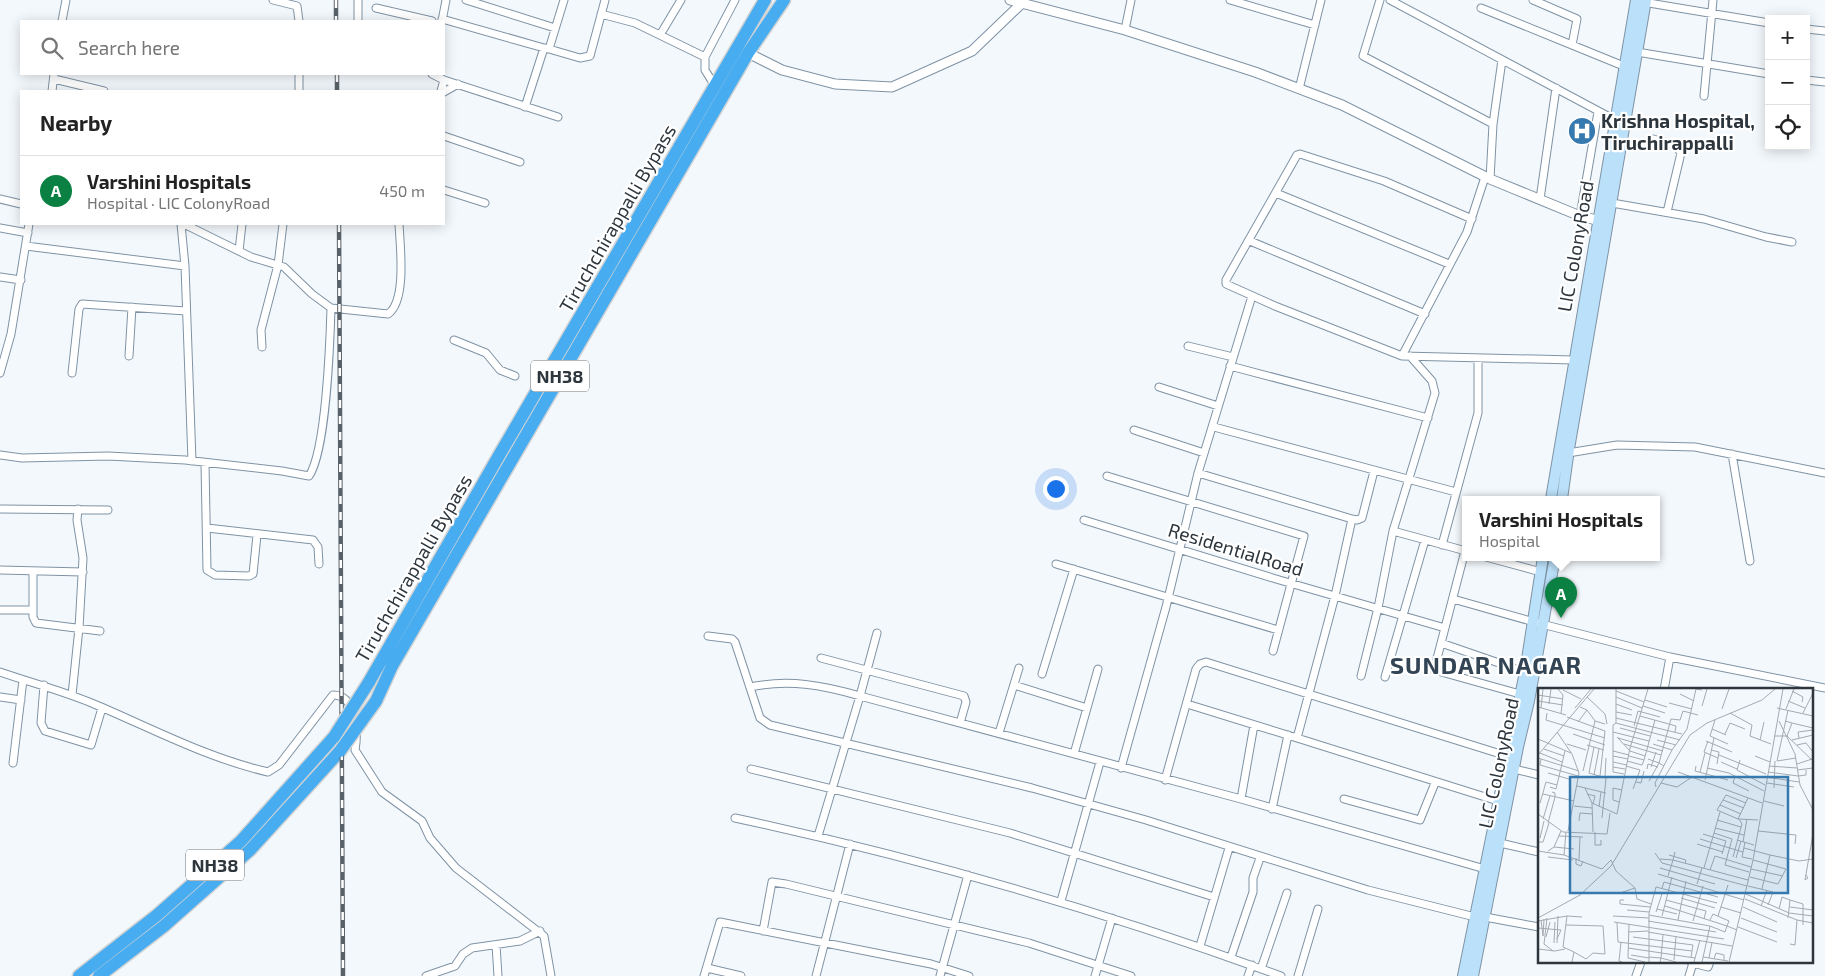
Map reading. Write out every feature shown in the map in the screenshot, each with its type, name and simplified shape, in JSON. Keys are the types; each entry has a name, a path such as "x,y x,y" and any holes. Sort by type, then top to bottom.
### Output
{"highway":[{"name":"Tiruchchirappalli Bypass","path":"79,976 156,916 241,842 334,737 369,682 765,0"},
{"path":"741,42 752,39 780,0"},
{"name":"Tiruchchirappalli Bypass","path":"99,976 164,926 250,850 340,751 376,701 392,666 496,484 748,53 784,0"}],"main road":[{"name":"LIC ColonyRoad","path":"1552,496 1563,453 1619,122 1637,52 1640,1"},
{"name":"LIC ColonyRoad","path":"1562,496 1563,453 1574,360 1602,221 1612,203 1626,66 1640,1"},
{"name":"LIC ColonyRoad","path":"1473,976 1484,869 1500,843 1514,769 1534,702 1542,561"},
{"name":"LIC ColonyRoad","path":"1463,976 1480,917 1493,854 1498,801 1520,694 1554,561"}],"street":[{"path":"62,20 66,0"},
{"path":"273,0 286,1 297,6 298,20"},
{"path":"358,0 358,20"},
{"path":"442,20 446,0"},
{"path":"466,0 555,28"},
{"path":"525,107 564,0"},
{"path":"445,21 580,58 590,56 605,0"},
{"path":"660,35 681,0"},
{"path":"715,86 705,70 704,56 735,0"},
{"path":"1010,0 1125,30 1342,105 1488,178 1580,216 1602,221"},
{"path":"1125,30 1131,0"},
{"path":"1230,0 1315,25"},
{"path":"1299,89 1321,0"},
{"path":"1380,0 1363,56 1493,124"},
{"path":"1390,0 1619,122"},
{"path":"1533,0 1577,19 1572,45"},
{"path":"1704,96 1709,63 1713,0"},
{"path":"1640,1 1765,22"},
{"path":"748,53 782,70 835,84 892,87 972,51 1021,4"},
{"path":"376,8 428,20"},
{"path":"1481,8 1626,66"},
{"path":"601,14 635,23 704,56"},
{"path":"1810,29 1825,31"},
{"path":"1637,52 1765,73"},
{"name":"Tiruchchirappalli Bypass","path":"699,114 709,106 738,56 748,53"},
{"path":"1402,356 1472,219 1488,178 1502,60"},
{"path":"299,75 299,90"},
{"path":"434,75 558,118"},
{"path":"52,90 54,76 101,90"},
{"path":"442,90 444,80"},
{"path":"1810,80 1825,82"},
{"path":"445,90 458,84"},
{"path":"1540,199 1556,88"},
{"path":"1580,216 1598,112"},
{"path":"445,136 520,162"},
{"path":"1653,139 1675,145 1681,153 1667,212"},
{"path":"1472,219 1384,181 1303,154 1298,155 1250,241 1228,276 1226,284 1402,356 1574,360"},
{"path":"445,190 485,203"},
{"path":"1276,193 1449,264"},
{"path":"0,199 20,204"},
{"path":"1612,203 1704,219 1766,237 1792,242"},
{"path":"0,373 12,334 29,225"},
{"path":"182,225 192,461"},
{"path":"239,251 242,225"},
{"path":"262,347 261,330 278,265 283,225"},
{"path":"192,226 251,257 278,265 331,308 388,314 392,311 400,288 399,225"},
{"path":"0,228 28,233"},
{"path":"1250,241 1425,314"},
{"path":"26,246 184,266"},
{"path":"0,277 21,280"},
{"path":"1121,768 1168,597 1198,473 1214,427 1218,406 1252,296"},
{"path":"72,373 79,309 82,304 186,311"},
{"path":"129,356 132,307"},
{"path":"0,455 22,458 108,456 192,461 282,470 309,476 315,468 324,408 331,308"},
{"path":"454,340 486,353 500,370 515,376"},
{"path":"1188,346 1233,357"},
{"path":"1361,676 1378,608 1393,531 1435,393 1432,381 1410,356"},
{"path":"1442,545 1478,413 1478,358"},
{"path":"1230,366 1428,418"},
{"path":"1159,387 1218,406"},
{"path":"1214,427 1456,492"},
{"path":"1134,430 1204,453"},
{"path":"1563,453 1617,445 1695,447 1825,473"},
{"path":"1732,454 1750,561"},
{"path":"206,463 208,570 215,575 249,576 253,574 257,535"},
{"path":"1198,473 1358,520 1362,518 1374,470"},
{"path":"1107,476 1304,536 1272,651"},
{"path":"0,509 108,510"},
{"path":"72,695 83,572 78,509"},
{"path":"1297,738 1335,596 1352,519"},
{"name":"ResidentialRoad","path":"1084,520 1291,584 1445,628"},
{"path":"207,528 313,540 318,547 319,564"},
{"path":"1393,531 1462,550"},
{"path":"1385,677 1425,540"},
{"path":"1463,561 1434,670 1520,694"},
{"path":"1501,561 1541,572"},
{"path":"1056,564 1278,630"},
{"path":"1042,674 1074,569"},
{"path":"0,570 83,572"},
{"path":"33,571 33,610 36,623 100,631"},
{"path":"1453,599 1670,657 1800,686 1825,688"},
{"path":"0,610 33,610"},
{"path":"818,836 877,633"},
{"path":"708,636 729,638 735,642 760,718 765,722 1088,804 1368,890 1480,917 1538,927"},
{"path":"1441,643 1525,672"},
{"path":"1664,688 1670,657"},
{"path":"821,658 964,696 966,702 960,723"},
{"path":"1165,780 1196,669 1200,664 1206,662 1507,756"},
{"path":"999,733 1019,668"},
{"path":"1074,754 1098,669"},
{"path":"0,672 72,695 153,732 249,767 268,772 279,765 333,695 340,695 347,700 358,732 355,750 382,792 422,821 430,838 456,868 540,931 547,942 551,976"},
{"path":"13,763 23,680"},
{"path":"750,687 779,682 805,683 860,696 1241,799 1484,869"},
{"path":"44,685 41,723 45,731 91,745 102,708"},
{"path":"1014,685 1087,708"},
{"path":"0,697 21,700"},
{"path":"1187,704 1498,801"},
{"path":"1241,799 1254,725"},
{"path":"1272,809 1288,736"},
{"path":"1061,901 1100,762"},
{"path":"751,769 1010,833 1214,897"},
{"path":"1514,769 1538,775"},
{"path":"1344,799 1420,820 1435,782"},
{"path":"734,818 850,844 1061,901 1200,946 1282,976"},
{"path":"1500,843 1538,852"},
{"path":"816,976 850,844"},
{"path":"1200,946 1229,848"},
{"path":"1231,957 1252,892 1253,878 1260,858"},
{"path":"940,976 968,875"},
{"path":"763,931 772,882 837,895 954,923 1029,943 1131,976"},
{"path":"1261,968 1287,893"},
{"path":"1298,976 1318,909"},
{"path":"1095,976 1112,918"},
{"path":"704,976 720,922 942,967 970,976"},
{"path":"426,976 455,966 466,950 520,941 540,931"},
{"path":"496,945 498,976"},
{"path":"1636,976 1640,964"},
{"path":"1698,964 1708,967 1709,964"},
{"path":"1248,976 1252,965"},
{"path":"707,968 741,976"}],"railway":[{"path":"336,0 336,20"},
{"path":"337,75 337,90"},
{"path":"339,225 343,976"}],"place":[{"name":"Krishna Hospital, Tiruchirappalli","path":"1582,131"},
{"name":"Varshini Hospitals","path":"1561,618"}],"district":[{"name":"SUNDAR NAGAR","path":"1486,664"}]}
